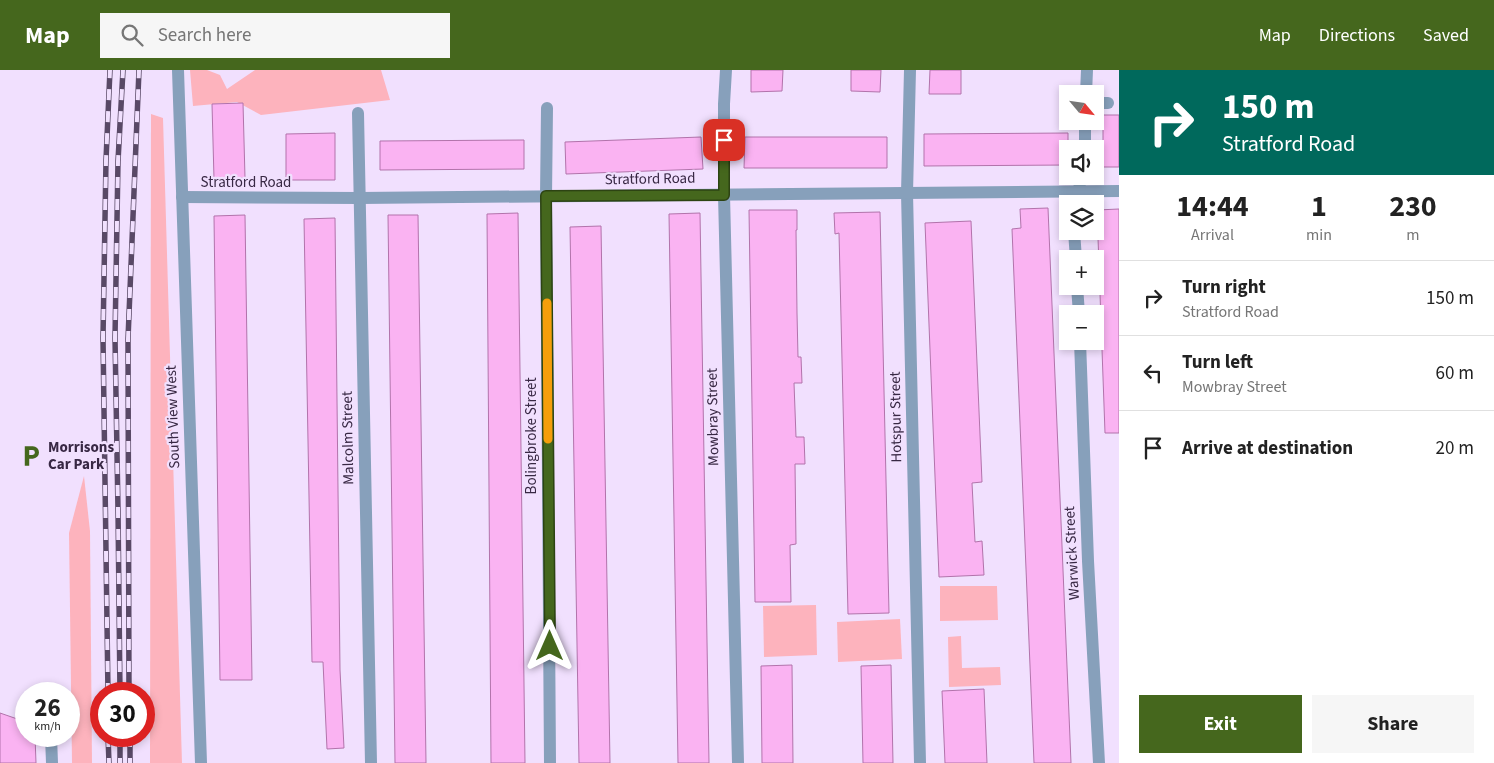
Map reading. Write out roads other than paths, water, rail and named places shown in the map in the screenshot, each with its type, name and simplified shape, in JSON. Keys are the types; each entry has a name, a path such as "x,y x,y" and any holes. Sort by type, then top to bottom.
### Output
{"street":[{"name":"South View West","path":"178,70 201,763"},
{"name":"Mowbray Street","path":"726,70 724,195 738,763"},
{"name":"Hotspur Street","path":"910,70 908,193 920,763"},
{"path":"1086,85 1087,70"},
{"path":"1104,102 1108,102"},
{"name":"Bolingbroke Street","path":"547,108 550,763"},
{"name":"Malcolm Street","path":"358,112 371,763"},
{"name":"Stratford Road","path":"1096,195 1119,191"},
{"name":"Stratford Road","path":"182,197 360,198 1059,192 1068,195"},
{"name":"Warwick Street","path":"1080,350 1088,560 1099,763"},
{"path":"51,747 52,763"}],"railway":[{"path":"108,682 103,338 106,160 110,70"},
{"path":"120,682 115,338 118,161 123,70"},
{"path":"129,682 128,339 139,70"},
{"path":"108,747 109,763"},
{"path":"120,747 120,763"},
{"path":"130,747 130,763"}],"place":[{"name":"Morrisons Car Park","path":"31,456"}]}
